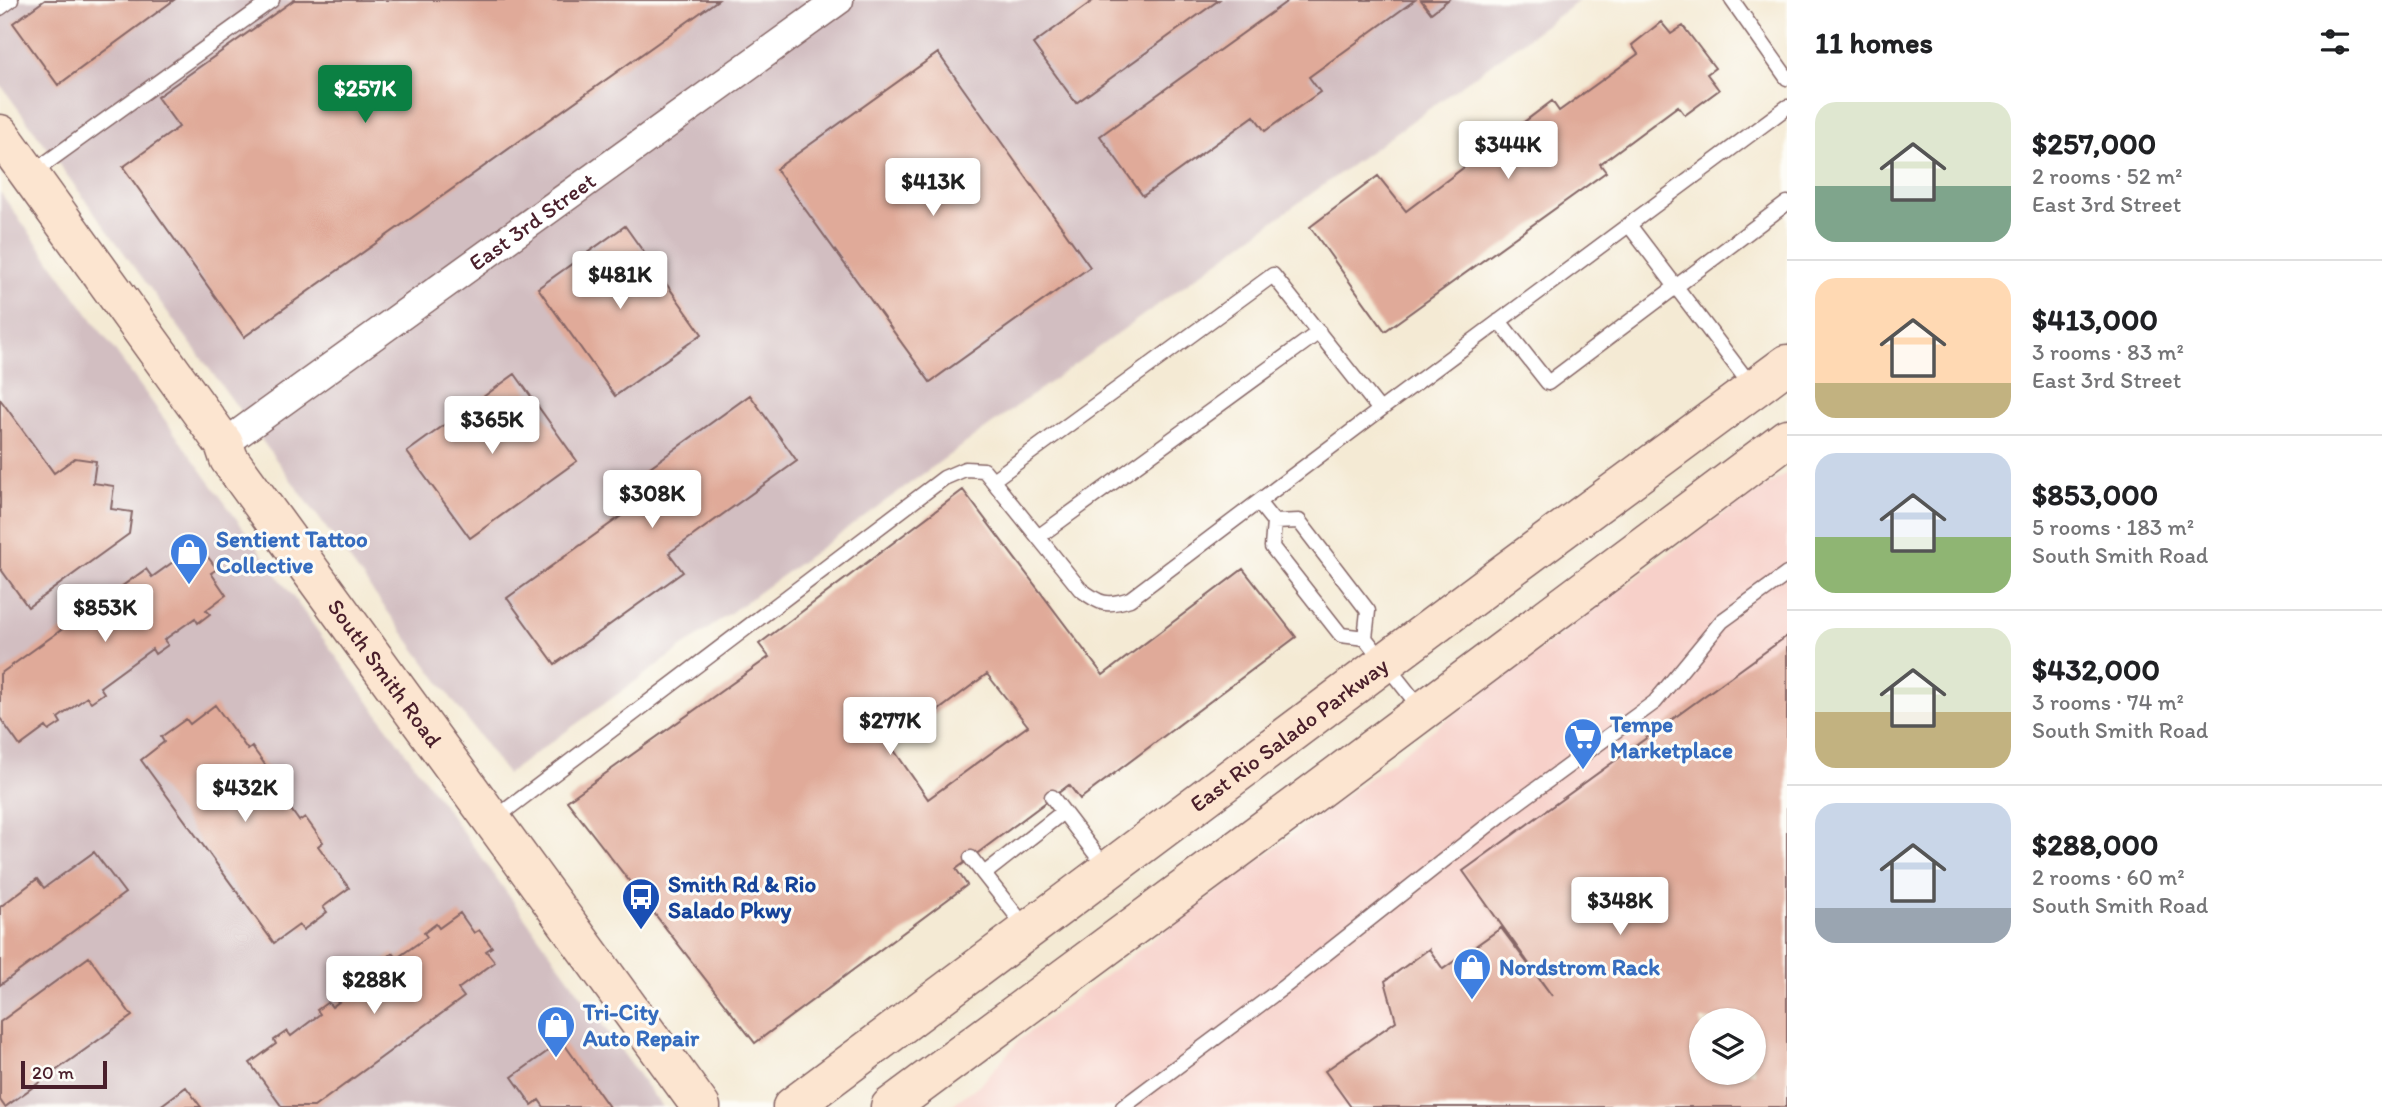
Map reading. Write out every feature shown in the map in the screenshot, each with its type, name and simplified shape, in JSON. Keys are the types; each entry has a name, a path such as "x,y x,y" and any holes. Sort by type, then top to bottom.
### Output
{"main road":[{"name":"South Smith Road","path":"0,134 224,444 229,459 701,1107"},
{"name":"East Rio Salado Parkway","path":"792,1107 1108,870 1375,650 1787,364"},
{"path":"890,1107 1787,438"}],"street":[{"name":"East 3rd Street","path":"224,444 839,0"}],"lane":[{"path":"0,8 11,0"},
{"path":"30,175 272,0"},
{"path":"1732,0 1787,78"},
{"path":"492,820 944,478 965,469 984,470 1080,589 1098,603 1114,605 1130,599 1787,107"},
{"path":"1499,321 1548,383 1787,203"},
{"path":"1629,225 1753,389"},
{"path":"993,480 1273,275 1380,410"},
{"path":"1038,537 1319,332"},
{"path":"1258,502 1274,522 1272,547 1341,635 1375,650"},
{"path":"1274,522 1299,521 1368,611 1375,650 1422,710"},
{"path":"1123,1107 1285,986 1501,815 1656,702 1722,621 1787,574"},
{"path":"1052,797 1108,870"},
{"path":"984,874 1063,812"},
{"path":"971,858 1028,930"}],"shaded area":[{"path":"0,0 1580,0 507,774 0,84"},
{"path":"0,192 662,1107 0,1107"},
{"name":"Tempe Marketplace","path":"1787,473 1787,1107 949,1107 983,1082 1020,1039 1711,522"}],"building":[{"path":"45,0 174,0 58,85 13,23"},
{"path":"294,0 718,0 244,337 123,167 179,127 157,97"},
{"path":"1094,0 1219,0 1076,103 1033,44"},
{"path":"1289,0 1415,0 1309,77 1320,92 1265,131 1254,116 1143,196 1100,136"},
{"path":"1421,0 1448,0 1431,13"},
{"path":"1661,22 1671,34 1683,26 1715,68 1707,74 1719,90 1685,115 1678,106 1600,164 1606,172 1385,331 1310,227 1378,176 1406,211 1552,101 1559,111 1638,54 1632,45"},
{"path":"938,53 1090,267 930,382 776,169"},
{"path":"625,226 702,334 615,396 538,288"},
{"path":"515,374 577,461 470,538 407,452"},
{"path":"750,395 797,461 669,553 683,572 555,664 507,598 635,506 621,488"},
{"path":"0,399 54,473 75,458 96,461 93,483 114,486 111,509 132,512 129,534 28,607 0,568"},
{"path":"963,490 1103,675 1243,569 1296,637 1080,799 1069,785 956,869 967,885 755,1043 567,801 769,657 759,644","holes":["987,674 1028,726 928,799 891,746"]},
{"path":"194,547 200,555 204,552 217,569 211,573 226,595 206,610 210,614 198,623 195,618 164,640 168,645 155,654 152,649 100,687 104,693 91,702 87,697 58,718 61,723 49,731 46,727 20,746 0,718 0,674 146,569 152,577"},
{"path":"1787,636 1787,1107 1351,1107 1325,1071 1396,1021 1385,981 1429,949 1443,969 1501,928 1552,996 1463,871"},
{"path":"215,705 248,750 252,747 269,770 265,773 299,821 305,817 323,842 318,846 349,888 323,907 327,912 303,930 299,925 274,943 141,760 164,742 161,737 186,719 190,724"},
{"path":"94,852 125,893 0,985 0,907 37,879 44,888"},
{"path":"460,913 474,933 479,930 492,947 486,951 495,962 458,989 464,997 314,1107 282,1107 250,1063 276,1044 274,1040 287,1031 291,1036 320,1014 317,1010 328,1002 332,1007 384,968 380,963 393,953 397,958 427,937 424,933 436,924 439,928"},
{"path":"89,957 132,1016 5,1107 0,1100 0,1022"},
{"name":"Tri-City Auto Repair","path":"562,1041 609,1107 544,1107 539,1100 532,1105 512,1077"},
{"path":"186,1087 201,1107 159,1107"}],"place":[{"name":"Sentient Tattoo Collective","path":"189,586"},
{"name":"Tempe Marketplace","path":"1583,771"},
{"name":"Smith Rd & Rio Salado Pkwy","path":"641,931"},
{"name":"Nordstrom Rack","path":"1472,1001"},
{"name":"Tri-City Auto Repair","path":"556,1059"}]}
